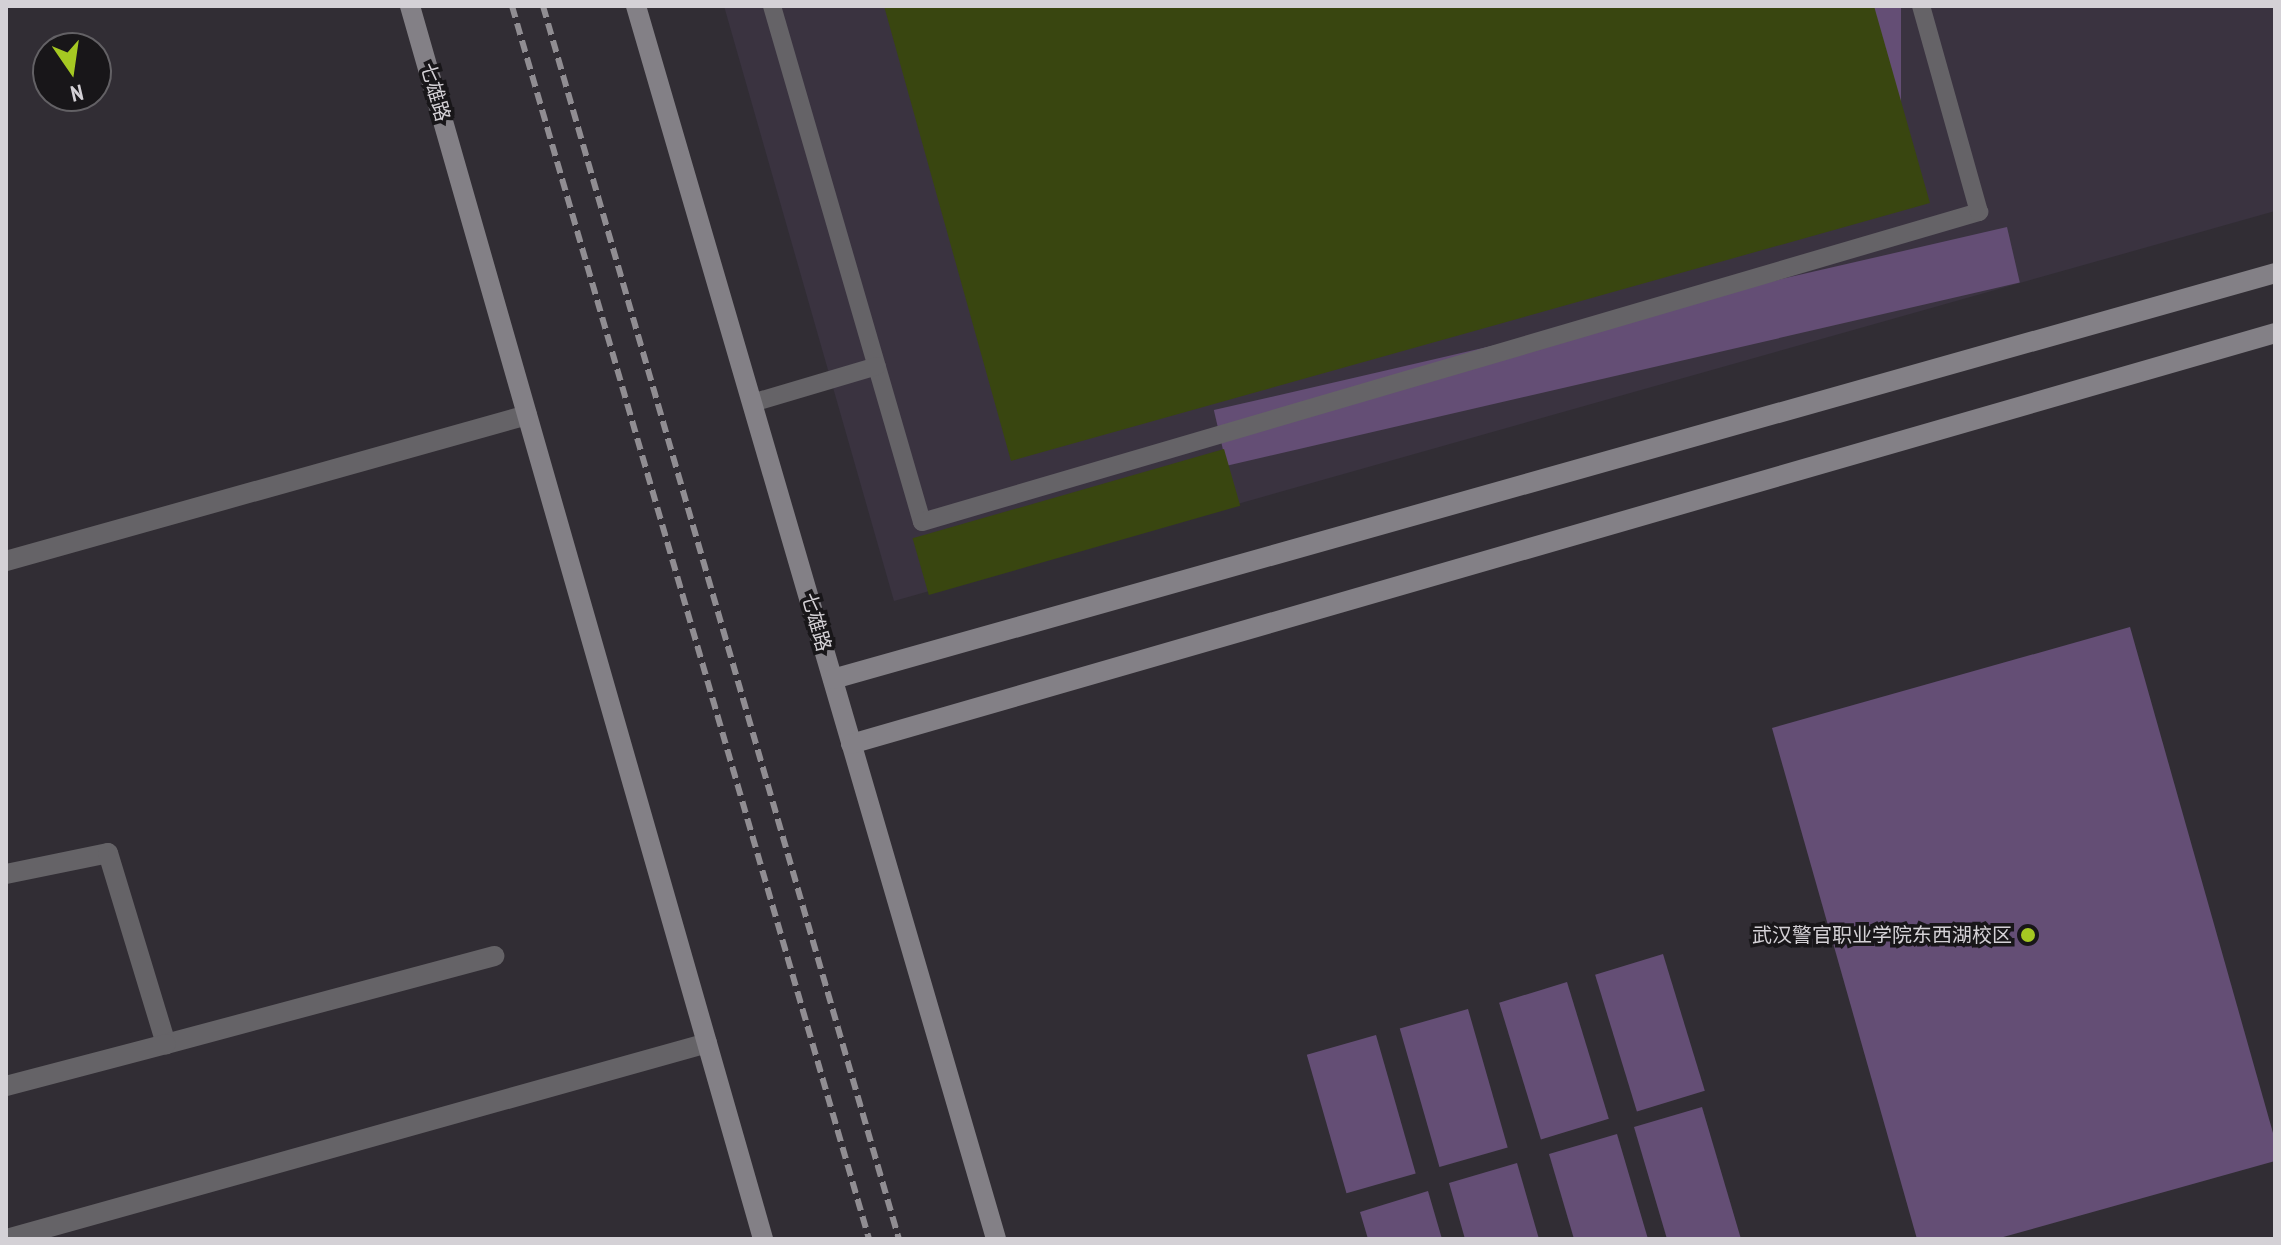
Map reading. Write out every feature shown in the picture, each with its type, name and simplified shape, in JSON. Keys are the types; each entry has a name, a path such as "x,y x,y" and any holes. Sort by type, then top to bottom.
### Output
{"main road":[{"name":"七雄路","path":"410,6 763,1239"},
{"name":"七雄路","path":"636,6 996,1239"},
{"path":"833,679 2275,273"},
{"path":"851,744 2275,333"}],"street":[{"path":"6,561 527,415"},
{"path":"6,874 108,853 166,1044"},
{"path":"6,1086 494,956"},
{"path":"7,1239 707,1043"}],"lane":[{"path":"772,6 922,522 1979,212 1921,6"},
{"path":"752,403 877,366"}],"shaded area":[{"path":"724,6 2275,6 2275,211 894,601"},
{"path":"1874,6 1901,6 1901,211 1874,211"},
{"path":"2007,227 2020,283 1227,466 1214,410"},
{"path":"2130,627 2275,1140 2275,1161 1996,1239 1917,1239 1772,728"},
{"path":"1663,954 1705,1091 1637,1112 1595,975"},
{"path":"1567,982 1609,1119 1541,1140 1499,1003"},
{"path":"1468,1009 1508,1147 1439,1167 1400,1029"},
{"path":"1376,1035 1416,1173 1346,1193 1307,1055"},
{"path":"1702,1107 1741,1239 1667,1239 1634,1127"},
{"path":"1617,1134 1648,1239 1574,1239 1549,1154"},
{"path":"1517,1163 1539,1239 1465,1239 1449,1183"},
{"path":"1428,1191 1442,1239 1368,1239 1360,1212"}],"building":[{"path":"884,6 1874,6 1930,203 1011,461"},
{"path":"1224,449 1240,506 929,595 913,538"}],"railway":[{"path":"512,6 869,1239"},
{"path":"543,6 899,1239"}],"place":[{"name":"武汉警官职业学院东西湖校区","path":"2028,935"}]}
